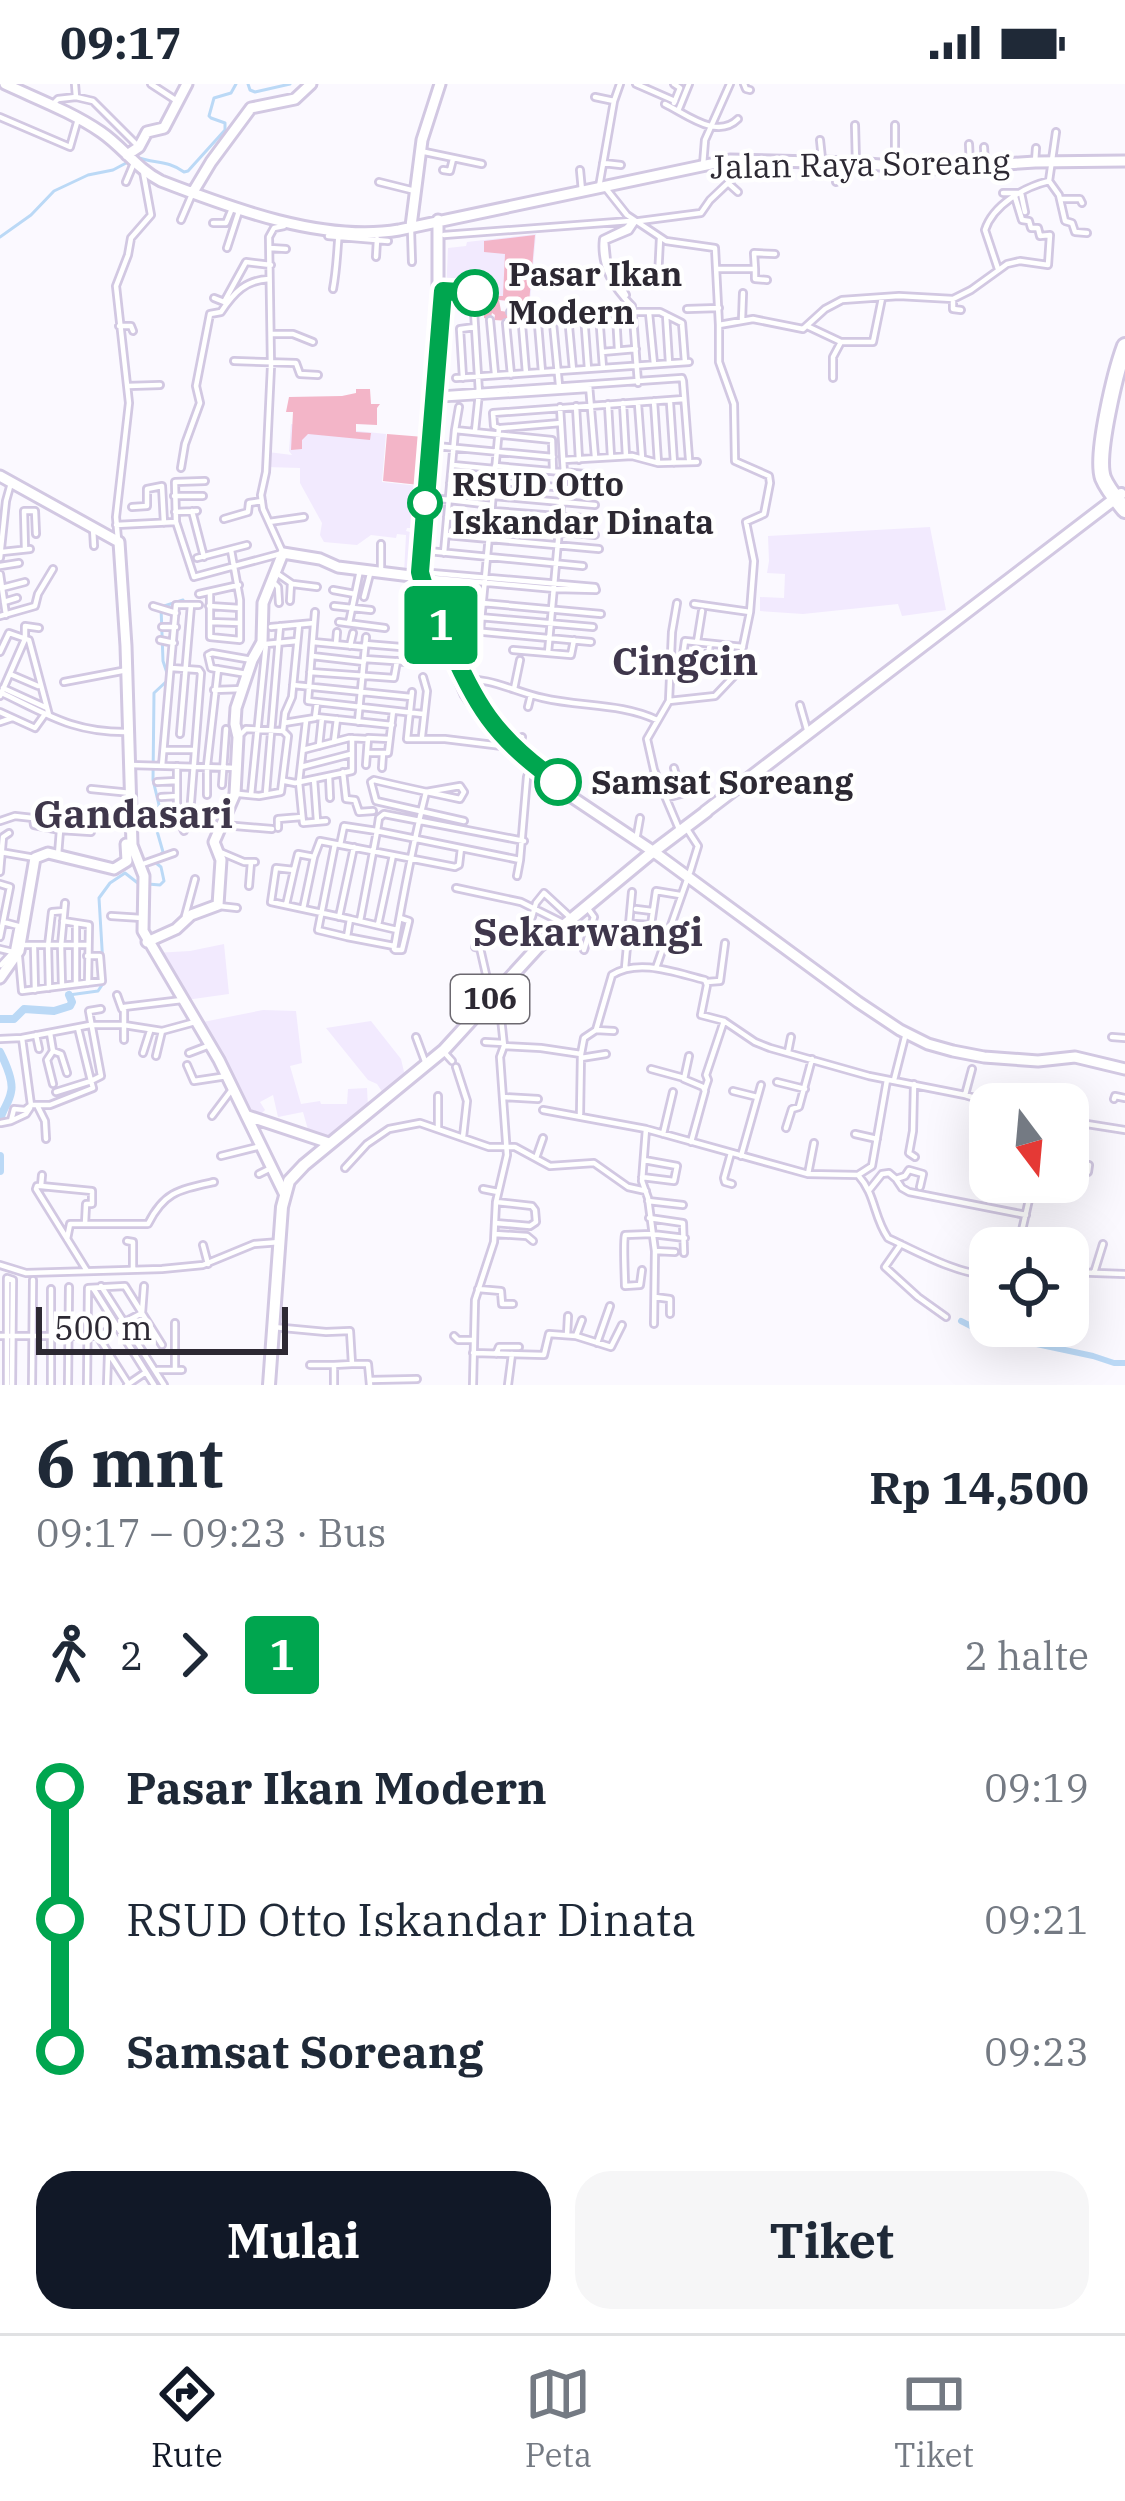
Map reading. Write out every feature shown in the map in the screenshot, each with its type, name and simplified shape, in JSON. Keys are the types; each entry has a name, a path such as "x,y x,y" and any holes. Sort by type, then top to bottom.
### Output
{"highway":[{"path":"1123,499 1104,480 1101,464 1125,346"},
{"path":"1123,499 1107,466 1124,369"}],"main road":[{"path":"5,84 106,136 133,162 236,207 339,234 383,237 411,226 442,226 426,499"},
{"path":"133,162 146,132 164,128 187,84"},
{"path":"196,188 254,106 299,98 314,84"},
{"path":"411,226 420,151 440,84"},
{"name":"Jalan Raya Soreang","path":"442,226 457,216 752,159 929,169 1125,161"},
{"path":"441,297 434,279 442,250"},
{"path":"432,397 434,445 417,575 461,680 530,768 637,835 906,1033 953,1052 984,1057 1075,1058 1125,1066"},
{"path":"0,476 118,540 132,847 144,884 142,930 210,1045 284,1187 269,1385"},
{"name":"106","path":"794,745 1123,499"},
{"name":"106","path":"284,1187 329,1143 426,1064 451,1059 495,993 568,921 683,829 1123,499"},
{"path":"147,942 176,929 190,914 218,905 221,865 214,842 235,794 235,715 262,642 263,603 283,553 338,567 417,575"},
{"path":"417,575 461,680"},
{"path":"511,748 656,850"},
{"path":"2,969 16,948 35,858 45,853 118,868 128,859 126,839 131,826"},
{"path":"831,980 902,1026 954,1047 1040,1057 1078,1053 1125,1066"},
{"path":"248,1116 329,1143"},
{"path":"260,1141 272,1124"},
{"path":"310,1137 314,1157"}],"street":[{"path":"75,84 76,97"},
{"path":"151,84 177,101"},
{"path":"636,84 688,118 727,128 737,119"},
{"path":"658,95 663,84"},
{"path":"703,165 705,140 722,112 721,98 730,84"},
{"path":"670,117 681,85"},
{"path":"616,86 602,187 634,221 667,242 714,248 719,366 734,404 735,461 770,478 764,514 746,522 754,561 750,612 736,673 719,694 669,701"},
{"path":"596,97 614,101"},
{"path":"54,107 56,100 92,100 139,147"},
{"path":"0,116 70,147 78,119"},
{"path":"855,125 856,163"},
{"path":"895,125 895,166"},
{"path":"1056,132 1049,181 1060,199 1064,221 1072,223 1075,232 1087,233"},
{"path":"809,175 820,140"},
{"path":"969,144 970,166"},
{"path":"984,147 985,165"},
{"path":"1035,162 1036,148"},
{"path":"420,151 478,163 475,154"},
{"path":"443,170 450,171 453,159"},
{"path":"442,226 634,221 701,213 752,159"},
{"path":"126,182 133,162"},
{"path":"118,540 129,407 116,289 131,238 151,215 133,162"},
{"path":"836,182 839,162"},
{"path":"603,163 621,165"},
{"path":"580,170 582,191"},
{"path":"998,268 985,226 1028,187 1049,181"},
{"path":"379,182 415,191"},
{"path":"728,183 738,192"},
{"path":"181,220 196,188"},
{"path":"1003,193 1018,195"},
{"path":"1018,195 1025,212"},
{"path":"719,326 758,319 802,329 838,302 899,296 953,298 982,283 998,268 1019,261 1049,263 1050,235 1040,236 1038,228 1022,220 1018,195"},
{"path":"1060,199 1082,202"},
{"path":"213,223 225,224 236,207"},
{"path":"227,248 236,207"},
{"path":"205,481 175,482 176,522 194,577 283,553 262,501 272,361 269,237 286,221"},
{"path":"634,221 629,231 606,241 606,262 632,310 638,383"},
{"path":"411,226 412,262"},
{"path":"328,236 339,234 333,289"},
{"path":"383,237 388,250"},
{"path":"376,256 383,237"},
{"path":"658,278 660,238"},
{"path":"270,248 286,249"},
{"path":"767,280 755,279 754,253 775,254"},
{"path":"216,296 224,302 245,262 271,266"},
{"path":"718,269 754,268"},
{"path":"181,468 200,403 196,386 210,314 221,312 250,281 270,279"},
{"path":"742,293 742,320"},
{"path":"808,326 841,342 874,342 881,298"},
{"path":"953,298 953,308 962,310"},
{"path":"852,310 853,299"},
{"path":"687,309 719,308"},
{"path":"475,327 460,330 459,378 687,362 682,325 666,315 632,310 616,314 510,312"},
{"path":"474,311 479,394 476,432"},
{"path":"521,312 526,374"},
{"path":"537,312 542,372"},
{"path":"552,313 559,389"},
{"path":"568,313 573,370"},
{"path":"649,313 653,364"},
{"path":"584,314 588,369"},
{"path":"599,314 603,368"},
{"path":"616,314 619,350"},
{"path":"666,315 669,363"},
{"path":"490,320 495,376"},
{"path":"506,323 511,374"},
{"path":"119,326 130,326 133,331"},
{"path":"271,334 293,334 313,342"},
{"path":"833,378 833,357 841,342"},
{"path":"602,352 636,349"},
{"path":"234,361 296,364 300,374 318,375"},
{"path":"432,397 682,378 693,462 658,463 626,456 564,460"},
{"path":"128,386 160,385"},
{"path":"589,387 595,458"},
{"path":"479,394 559,389"},
{"path":"505,394 506,411"},
{"path":"670,400 674,463"},
{"path":"553,472 553,440 499,431 490,412 684,400"},
{"path":"654,401 658,463"},
{"path":"638,402 642,458"},
{"path":"608,404 611,457"},
{"path":"623,404 626,456"},
{"path":"444,553 459,406"},
{"path":"576,406 579,460"},
{"path":"548,653 564,488 560,407"},
{"path":"454,430 499,431 561,423"},
{"path":"519,427 519,437"},
{"path":"480,632 499,431"},
{"path":"434,445 553,458"},
{"path":"452,465 585,474"},
{"path":"11,483 3,501 3,616 35,605 52,569"},
{"path":"450,483 595,505"},
{"path":"132,507 147,506 147,489 162,486 164,523"},
{"path":"494,488 596,491"},
{"path":"174,496 203,496"},
{"path":"583,566 428,550 426,499 595,519"},
{"path":"224,519 248,512 249,502 262,501"},
{"path":"1,557 28,549 24,511 35,512 37,534"},
{"path":"175,512 195,511 201,557 248,544"},
{"path":"269,522 304,517"},
{"path":"447,518 595,535"},
{"path":"116,525 176,522"},
{"path":"93,526 94,546"},
{"path":"446,535 599,549"},
{"path":"364,597 381,544"},
{"path":"211,591 210,637 238,640 239,589 231,550"},
{"path":"1,557 19,563"},
{"path":"349,623 355,594 371,570"},
{"path":"417,575 596,590 555,586"},
{"path":"274,577 317,587"},
{"path":"274,577 279,603"},
{"path":"2,590 25,582"},
{"path":"290,601 292,584"},
{"path":"199,594 239,589"},
{"path":"333,590 355,594"},
{"path":"4,602 16,598"},
{"path":"428,598 601,614"},
{"path":"157,766 164,750 176,604 195,605 179,750"},
{"path":"656,968 698,846 667,798 647,744 669,701 677,604"},
{"path":"694,604 750,612"},
{"path":"209,606 240,608"},
{"path":"334,606 371,610"},
{"path":"158,608 176,613"},
{"path":"697,642 702,611"},
{"path":"315,612 308,701 437,716"},
{"path":"435,613 593,627"},
{"path":"209,622 240,623"},
{"path":"339,622 386,628"},
{"path":"271,627 314,623"},
{"path":"235,794 281,793 288,736 284,727 298,625"},
{"path":"266,793 280,626"},
{"path":"162,627 176,627"},
{"path":"0,652 8,633 27,634 39,628"},
{"path":"442,628 591,642"},
{"path":"336,644 337,632"},
{"path":"350,646 353,633"},
{"path":"27,634 1,692 69,726 129,732"},
{"path":"27,634 47,713"},
{"path":"513,650 571,655 574,640"},
{"path":"710,644 707,659 683,655 687,640 743,647"},
{"path":"162,641 173,643"},
{"path":"251,795 266,644 297,641"},
{"path":"313,642 413,648"},
{"path":"283,781 353,770 351,738 365,643"},
{"path":"248,674 209,666 209,653 252,660"},
{"path":"312,656 409,662"},
{"path":"694,658 694,674"},
{"path":"380,677 382,660"},
{"path":"514,689 520,660"},
{"path":"310,671 395,677 397,661"},
{"path":"171,668 201,673 191,802"},
{"path":"208,795 218,669"},
{"path":"64,682 127,670"},
{"path":"10,674 40,687"},
{"path":"422,739 427,691 423,677"},
{"path":"461,680 485,681 551,700 606,706 657,721"},
{"path":"293,685 411,694 406,738 511,748 522,737"},
{"path":"214,690 243,689"},
{"path":"528,707 531,695"},
{"path":"317,703 319,746"},
{"path":"800,705 808,733"},
{"path":"367,752 389,752 393,711"},
{"path":"0,712 35,728 47,713"},
{"path":"238,737 243,730 272,731 319,717 392,725"},
{"path":"0,722 12,718"},
{"path":"334,742 337,719"},
{"path":"306,721 299,782 304,824 322,822 314,779"},
{"path":"181,722 197,722"},
{"path":"196,731 226,732 222,785"},
{"path":"303,750 351,738 390,740"},
{"path":"366,764 367,739"},
{"path":"164,750 194,750"},
{"path":"382,768 383,753"},
{"path":"301,767 351,754"},
{"path":"130,765 238,768"},
{"path":"177,766 177,815 184,831"},
{"path":"517,876 530,768"},
{"path":"667,798 681,794 674,768"},
{"path":"344,772 346,799 355,800 359,812 373,811"},
{"path":"328,776 330,798"},
{"path":"425,792 460,786 463,796 460,799 425,792 378,781 374,796 376,802 420,816 524,841"},
{"path":"157,782 177,782"},
{"path":"91,789 130,793"},
{"path":"394,946 425,792"},
{"path":"161,797 177,796"},
{"path":"214,809 229,809"},
{"path":"360,921 379,818 384,814 464,821"},
{"path":"0,820 27,815 39,828 91,832"},
{"path":"221,824 275,829 279,819 302,817"},
{"path":"637,835 640,818"},
{"path":"109,824 131,826"},
{"path":"400,918 409,921 402,950 318,933 344,827 377,829 520,860"},
{"path":"58,855 60,830"},
{"path":"0,869 4,835 9,833"},
{"path":"303,909 318,842 458,867 461,848"},
{"path":"339,917 354,847"},
{"path":"218,851 253,862 249,886"},
{"path":"2,852 35,858"},
{"path":"140,865 175,853"},
{"path":"286,905 298,854 314,857"},
{"path":"378,925 393,855"},
{"path":"294,869 277,868 271,902 398,930"},
{"path":"184,921 195,879"},
{"path":"0,884 10,886 3,901 0,934"},
{"path":"456,888 521,902 568,921"},
{"path":"636,925 651,925 657,890 680,895"},
{"path":"532,917 544,892 568,921"},
{"path":"625,968 632,892"},
{"path":"218,905 237,908"},
{"path":"49,988 52,912 64,907 62,986"},
{"path":"584,950 594,917 586,907"},
{"path":"636,908 652,911"},
{"path":"111,916 142,918"},
{"path":"2,919 18,925 21,990 102,981 100,956 87,956"},
{"path":"343,936 350,919"},
{"path":"63,921 89,925 88,982"},
{"path":"76,923 76,984"},
{"path":"528,933 538,946"},
{"path":"596,1030 615,972 656,968 706,982 720,981 725,943"},
{"path":"0,949 87,945"},
{"path":"34,946 35,990"},
{"path":"473,1385 473,1314 495,1234 507,1145 501,1018 480,948 475,947"},
{"path":"706,982 700,1015 724,1021 755,1042 969,1096"},
{"path":"117,994 124,1040"},
{"path":"122,1009 182,1000"},
{"path":"56,1092 101,1076 86,1011 101,1010"},
{"path":"691,1142 724,1021"},
{"path":"3,1041 90,1024 162,1031 195,1022"},
{"path":"1,1123 92,1088 78,1026"},
{"path":"580,1117 584,1039 596,1030 614,1030"},
{"path":"143,1053 150,1031"},
{"path":"156,1055 162,1031"},
{"path":"50,1033 53,1051"},
{"path":"858,1175 871,1168 890,1080 906,1033"},
{"path":"36,1036 39,1049"},
{"path":"416,1037 426,1064"},
{"path":"788,1052 791,1037"},
{"path":"1112,1037 1125,1038"},
{"path":"22,1039 33,1107 46,1121 46,1139"},
{"path":"485,1042 581,1056 606,1054"},
{"path":"189,1053 210,1045"},
{"path":"53,1051 61,1054 67,1073"},
{"path":"53,1051 47,1058 53,1084"},
{"path":"684,1078 689,1056"},
{"path":"451,1059 467,1101 463,1137"},
{"path":"787,1128 792,1109 799,1107 812,1059"},
{"path":"187,1066 194,1081 227,1076"},
{"path":"651,1069 705,1090"},
{"path":"964,1095 972,1069"},
{"path":"777,1082 805,1089"},
{"path":"914,1084 910,1154 915,1157"},
{"path":"741,1156 760,1085"},
{"path":"212,1116 233,1089"},
{"path":"733,1091 757,1096"},
{"path":"663,1134 673,1092"},
{"path":"438,1096 438,1126"},
{"path":"503,1097 538,1099"},
{"path":"1114,1099 1125,1098"},
{"path":"543,1110 663,1134 808,1174 858,1175 870,1189 884,1234 969,1271"},
{"path":"1089,1121 1125,1130"},
{"path":"345,1168 367,1144 394,1127 420,1124 438,1126 494,1148 514,1147 556,1167 594,1163 628,1187 646,1191"},
{"path":"646,1130 642,1177 655,1251 654,1324"},
{"path":"855,1134 877,1139"},
{"path":"536,1156 543,1138"},
{"path":"221,1156 260,1141"},
{"path":"808,1174 814,1143"},
{"path":"731,1154 724,1180 732,1184"},
{"path":"642,1177 674,1181 678,1163 644,1160"},
{"path":"259,1174 273,1167"},
{"path":"896,1179 909,1170 922,1174 920,1187"},
{"path":"870,1189 882,1174 889,1173 909,1192 1026,1215"},
{"path":"41,1186 42,1175"},
{"path":"67,1239 69,1224 148,1223 167,1194 214,1182"},
{"path":"85,1224 86,1204 93,1204 92,1191 37,1186 87,1270"},
{"path":"483,1189 498,1192"},
{"path":"648,1201 683,1205"},
{"path":"496,1202 532,1206 536,1222 530,1226 496,1223"},
{"path":"1023,1227 1029,1203"},
{"path":"649,1218 683,1223 685,1253"},
{"path":"495,1234 527,1236 532,1241"},
{"path":"642,1270 640,1285 626,1286 623,1238 628,1234 685,1238"},
{"path":"128,1241 134,1242 134,1270"},
{"path":"0,1264 26,1273 134,1270 208,1264 254,1244 280,1242"},
{"path":"901,1244 885,1267 946,1317"},
{"path":"1094,1273 1103,1244"},
{"path":"203,1245 208,1264"},
{"path":"655,1251 675,1252"},
{"path":"952,1265 956,1255"},
{"path":"656,1265 667,1266"},
{"path":"1089,1273 1125,1274"},
{"path":"6,1336 14,1280 8,1278 6,1336 10,1385"},
{"path":"32,1385 33,1280"},
{"path":"655,1281 664,1282"},
{"path":"87,1385 88,1289 125,1286 162,1345"},
{"path":"142,1313 144,1286"},
{"path":"68,1385 69,1287"},
{"path":"97,1287 150,1371 164,1385"},
{"path":"50,1385 51,1289"},
{"path":"478,1289 501,1291 502,1304 513,1304"},
{"path":"655,1297 670,1299 670,1314"},
{"path":"597,1343 610,1306"},
{"path":"6,1336 98,1336 142,1313"},
{"path":"567,1335 568,1316"},
{"path":"88,1319 127,1384 150,1371 178,1370 175,1323"},
{"path":"576,1336 582,1320"},
{"path":"473,1353 545,1354 548,1334 576,1336 612,1347 622,1324"},
{"path":"273,1327 350,1331 352,1364"},
{"path":"454,1336 473,1340"},
{"path":"496,1354 498,1348 520,1347"},
{"path":"107,1385 108,1352"},
{"path":"508,1385 512,1354"},
{"path":"310,1365 368,1364 370,1382 417,1379"},
{"path":"334,1365 334,1385"},
{"path":"150,1371 154,1385"}],"shaded area":[{"name":"Pasar Ikan Modern","path":"536,234 530,302 498,300 496,311 461,307 462,298 446,295 448,248"},
{"path":"535,235 529,303 499,300 501,311 511,316 509,321 494,320 492,313 490,320 484,318 484,310 493,310 492,296 503,296 505,254 484,252 484,241"},
{"path":"370,389 371,404 380,404 377,425 356,424 356,432 371,433 370,440 308,434 302,449 291,450 289,397 342,396"},
{"path":"291,424 386,434 382,482 419,486 414,528 406,531 414,533 411,573 404,573 406,535 371,535 357,545 324,542 322,523 300,483 300,468 267,467 268,452 292,455"},
{"path":"387,434 424,437 419,485 383,481"},
{"path":"930,527 946,610 902,616 898,604 803,614 760,611 760,597 784,598 785,574 767,573 768,536"},
{"path":"224,944 229,994 186,1000 155,953 190,951"},
{"path":"263,1010 296,1011 302,1063 290,1066 301,1104 347,1104 348,1089 367,1088 368,1107 329,1139 309,1133 303,1112 278,1117 273,1095 260,1102 265,1110 258,1117 247,1111 198,1023"},
{"path":"371,1021 401,1059 405,1076 383,1093 326,1028"}],"waterway":[{"path":"136,157 188,171 225,130 225,123 209,116 214,98 231,93 236,84"},
{"path":"248,84 255,92 290,84"},
{"path":"0,237 54,191 128,162"},
{"path":"159,856 163,852 155,824 159,805 153,780 154,693 169,679 163,661 161,607 183,600"},
{"path":"148,884 164,881 156,863"},
{"path":"69,995 98,991 104,982 99,898 125,873 139,884"},
{"path":"0,1019 14,1019 24,1009 54,1011 70,1006 69,995"},
{"path":"0,1052 12,1088 0,1121"},
{"path":"0,1156 0,1171"},
{"path":"961,1321 998,1340 1125,1363"}],"bus line":[{"name":"1","path":"475,293 443,291 420,572 481,709 510,745 558,782"}],"place":[{"name":"Pasar Ikan Modern","path":"475,293"},
{"name":"RSUD Otto Iskandar Dinata","path":"425,503"},
{"name":"Samsat Soreang","path":"558,782"}],"district":[{"name":"Cingcin","path":"685,661"},
{"name":"Gandasari","path":"133,814"},
{"name":"Sekarwangi","path":"588,932"}]}
